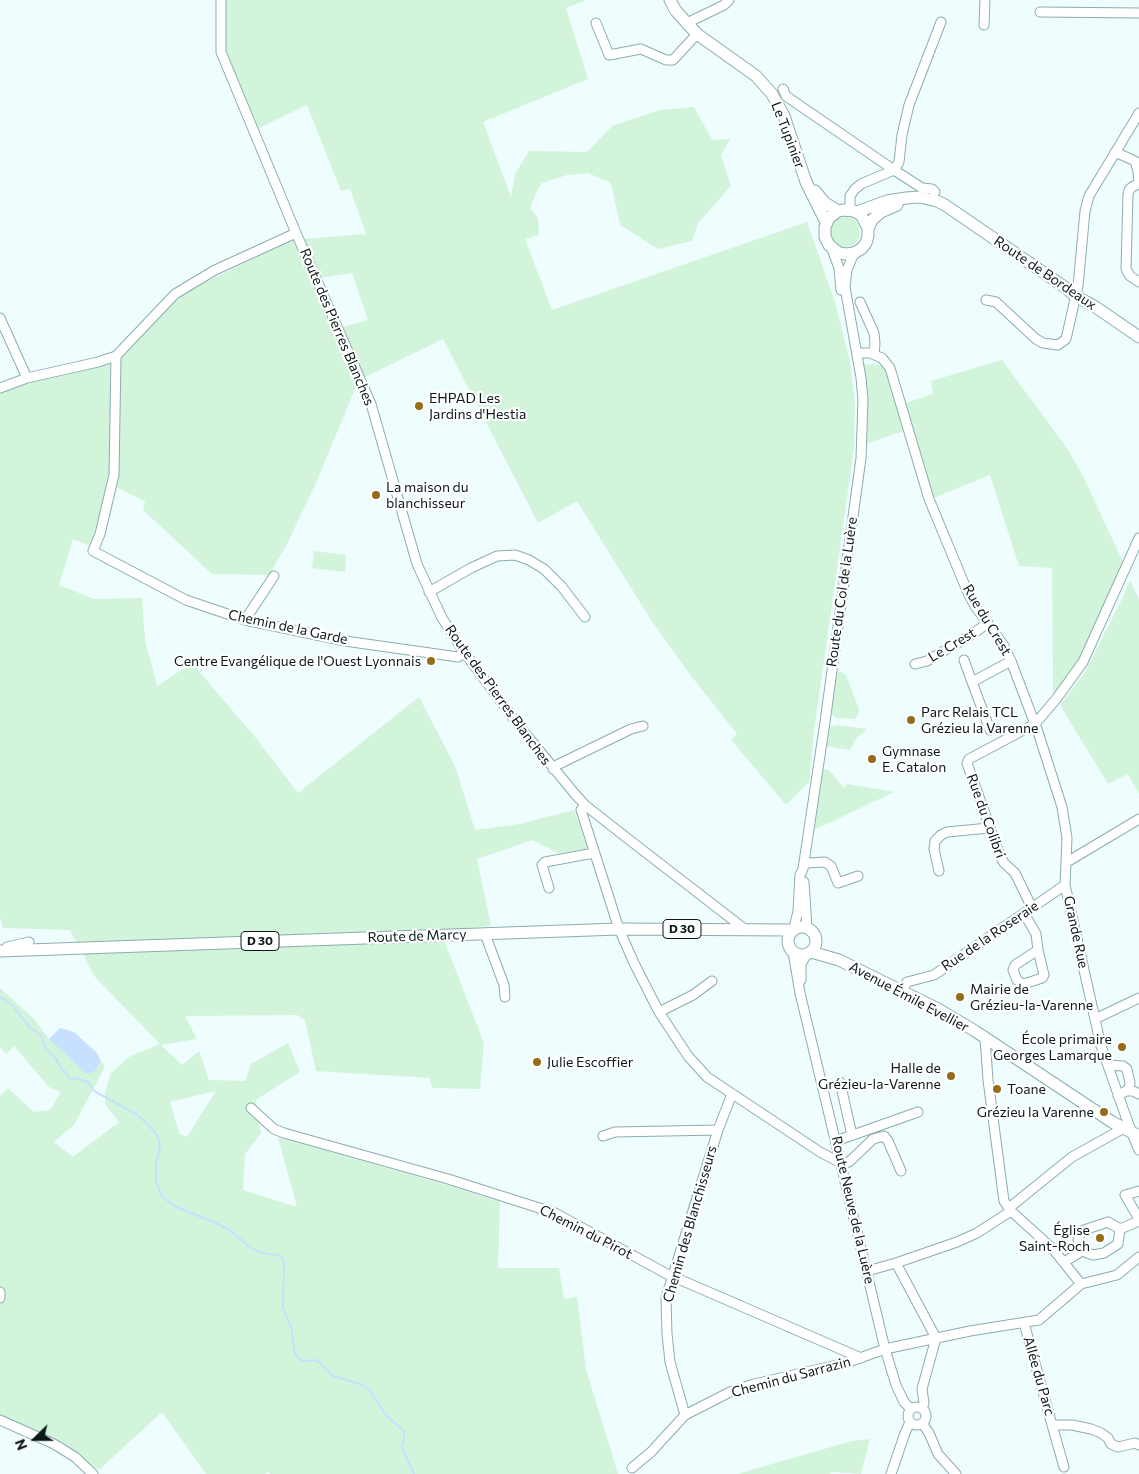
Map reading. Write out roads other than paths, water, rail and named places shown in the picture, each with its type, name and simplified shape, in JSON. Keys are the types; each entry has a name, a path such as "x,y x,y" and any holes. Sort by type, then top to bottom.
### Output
{"main road":[{"name":"Le Tupinier","path":"670,0 687,25 756,76 772,94 784,116 806,182 826,222"},
{"path":"806,182 825,202 838,211 853,211 864,219 868,228 866,243 854,253 839,253 832,249 825,236 826,222 838,211"},
{"name":"Route de Bordeaux","path":"853,211 887,201 906,198 937,201 1075,296 1094,306 1139,337"},
{"name":"Route de Bordeaux","path":"868,228 872,220 881,212 899,204 927,204 950,210"},
{"path":"802,926 806,927 816,935 811,949 802,955 790,948 789,935 793,929 802,926"},
{"name":"Route de Marcy","path":"0,949 57,949 619,929 793,929"},
{"name":"Route de Marcy","path":"746,930 770,936 790,948"},
{"name":"Route de Marcy","path":"0,943 28,942 88,947"},
{"name":"Avenue Émile Evellier","path":"811,949 839,960 946,1014 1130,1129"}],"street":[{"name":"Route des Pierres Blanches","path":"221,0 222,52 296,233 371,404 417,564 442,618 464,652 553,769 585,805 746,930"},
{"path":"687,25 729,0"},
{"path":"984,25 985,0"},
{"path":"1040,12 1139,13"},
{"path":"853,211 850,196 855,189 896,166 909,105 940,22"},
{"path":"596,23 609,55 641,49 666,60 673,60 697,34"},
{"name":"Le Tupinier","path":"783,88 786,96 799,106 896,166 922,188 932,189 935,192"},
{"path":"986,300 996,302 1036,339 1043,343 1058,345 1066,339 1078,286 1085,211 1089,196 1139,113"},
{"path":"1115,152 1135,161 1138,171 1139,184 1132,186 1128,195 1126,269 1130,276 1139,282"},
{"path":"0,388 27,378 98,362 116,356 175,294 215,270 269,247 296,233"},
{"name":"Route du Col de la Luère","path":"832,249 839,268 842,296 848,315"},
{"name":"Route du Col de la Luère","path":"806,927 806,866 860,458 862,400 857,354 845,296 847,270 854,253"},
{"path":"857,354 874,354 875,344 874,333 860,302"},
{"path":"0,318 27,378"},
{"name":"Rue du Crest","path":"874,354 882,358 890,368 929,499 968,593 975,606 1004,646 1035,724 1062,806 1067,838 1065,885"},
{"name":"Chemin de la Garde","path":"116,356 114,475 100,534 93,552 186,600 245,620 373,645 458,657 464,652"},
{"path":"1035,724 1083,662 1139,538"},
{"path":"429,592 471,568 497,556 515,555 529,560 544,570 562,587 585,616"},
{"path":"245,620 274,576"},
{"name":"Le Crest","path":"915,664 927,661 988,623"},
{"path":"964,660 990,730"},
{"path":"972,682 1011,661"},
{"name":"Rue du Colibri","path":"1035,724 970,759 967,763 1000,856 1004,863 1015,873 1036,934 1038,950"},
{"path":"553,769 557,765 631,729 643,726"},
{"path":"585,805 581,810 619,929 659,1012 688,1056 707,1077 820,1152 841,1163 849,1162 873,1139 884,1136 901,1171"},
{"path":"1067,862 1139,819"},
{"path":"939,872 934,849 935,841 941,835 947,832 989,828"},
{"path":"549,888 542,865 545,862 594,853"},
{"path":"806,866 825,862 831,866 838,883 858,876"},
{"name":"Route du Col de la Luère","path":"793,929 798,911 800,874 806,866"},
{"name":"Rue de la Roseraie","path":"902,991 907,982 934,975 1065,885"},
{"name":"Grande Rue","path":"1065,885 1101,1046 1122,1094 1130,1129 1139,1150"},
{"name":"Rue de la Roseraie","path":"1054,893 1068,898"},
{"path":"485,934 504,985 505,998"},
{"name":"Route de Marcy","path":"0,949 28,942"},
{"name":"Route Neuve de la Luère","path":"790,948 885,1349 896,1385 904,1402 911,1409"},
{"name":"Route Neuve de la Luère","path":"804,1008 801,964 811,949"},
{"path":"659,1012 694,995 712,982"},
{"path":"1095,1020 1139,998"},
{"path":"985,1038 1001,1190 1004,1201 1010,1210 1053,1249 1081,1284 1117,1275 1139,1257"},
{"path":"1108,1065 1123,1066 1127,1069 1130,1083 1129,1089 1122,1094"},
{"path":"840,1082 852,1135"},
{"path":"1122,1094 1133,1091 1139,1094"},
{"name":"Chemin des Blanchisseurs","path":"685,1415 670,1362 666,1298 718,1130 732,1094"},
{"name":"Chemin du Pirot","path":"250,1108 274,1130 448,1179 555,1213 674,1277 861,1358"},
{"path":"836,1141 918,1112"},
{"path":"867,1270 896,1263 977,1233 1010,1210 1072,1157 1130,1129"},
{"path":"603,1136 615,1132 718,1130"},
{"path":"1120,1229 1139,1220 1125,1196 1139,1191"},
{"path":"1082,1252 1078,1240 1081,1231 1108,1222 1120,1229"},
{"path":"1064,1262 1082,1252 1093,1255 1104,1253 1118,1244 1120,1229"},
{"path":"896,1263 936,1338 922,1389 924,1403 922,1409"},
{"name":"Chemin du Sarrazin","path":"632,1468 651,1452 685,1415 730,1392 754,1384 846,1363 885,1349 970,1331 1039,1320 1081,1284"},
{"path":"0,1292 0,1298"},
{"name":"Allée du Parc","path":"1024,1323 1052,1425 1072,1425 1091,1429 1101,1433 1108,1438 1111,1444 1118,1447 1136,1443 1139,1445"},
{"path":"891,1474 910,1422 908,1415 911,1409 915,1407 922,1409 926,1416 922,1424"},
{"path":"0,1420 54,1444 75,1457 93,1474"},
{"path":"910,1422 917,1425 922,1424"},
{"path":"922,1424 929,1433 938,1454 956,1474"},
{"path":"1052,1425 1064,1467"}],"water":[{"path":"60,1028 74,1032 97,1053 101,1061 95,1071 87,1074 49,1039"}],"waterway":[{"path":"0,998 13,1006 30,1028 41,1035 46,1049 55,1057 69,1078 88,1082 94,1091 138,1115 153,1130 158,1137 160,1146 156,1164 156,1182 162,1196 174,1206 231,1231 252,1249 281,1256 284,1261 283,1308 291,1327 295,1354 300,1360 315,1360 319,1362 333,1376 363,1385 370,1390 385,1414 403,1430 402,1448 414,1474"}],"place":[{"name":"EHPAD Les Jardins d'Hestia","path":"419,406"},
{"name":"La maison du blanchisseur","path":"376,495"},
{"name":"Centre Evangélique de l'Ouest Lyonnais","path":"431,661"},
{"name":"Parc Relais TCL Grézieu la Varenne","path":"911,720"},
{"name":"Gymnase E. Catalon","path":"872,759"},
{"name":"Mairie de Grézieu-la-Varenne","path":"960,997"},
{"name":"École primaire Georges Lamarque","path":"1122,1047"},
{"name":"Julie Escoffier","path":"537,1062"},
{"name":"Halle de Grézieu-la-Varenne","path":"951,1076"},
{"name":"Toane","path":"997,1089"},
{"name":"Grézieu la Varenne","path":"1104,1112"},
{"name":"Église Saint-Roch","path":"1100,1238"}]}
